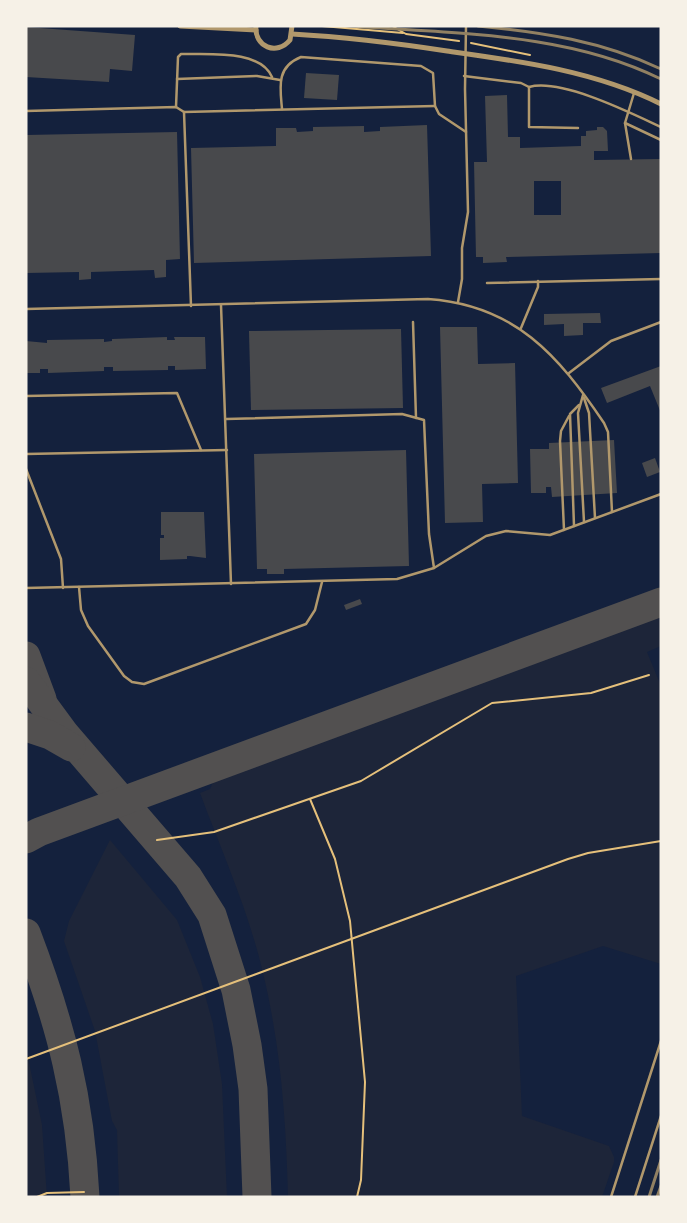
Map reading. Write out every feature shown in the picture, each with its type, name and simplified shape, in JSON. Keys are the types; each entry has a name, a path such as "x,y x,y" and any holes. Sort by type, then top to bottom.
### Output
{"street":[{"path":"180,26 256,28 260,42 270,49 281,48 290,40 292,26"},
{"path":"292,34 352,38 490,56 574,74 635,92 661,104"}],"lane":[{"path":"458,302 462,279 462,248 468,212 464,76 466,26"},
{"path":"176,107 178,57 181,54 248,57 268,68 272,77"},
{"path":"282,110 280,80 286,68 301,57 421,66 433,74 435,106 439,114 466,132"},
{"path":"464,76 499,79 521,83 529,87 536,85 552,87 593,97 661,127"},
{"path":"177,79 272,77 280,80"},
{"path":"529,87 529,127 578,128"},
{"path":"630,159 625,123 627,111 635,92"},
{"path":"26,111 176,107 184,112 435,106"},
{"path":"184,112 191,306"},
{"path":"625,123 661,140"},
{"path":"487,283 661,279"},
{"path":"521,328 538,287 538,281"},
{"path":"26,309 428,299 458,302 482,309 521,328 554,356 604,423 608,432 612,512"},
{"path":"221,305 231,584"},
{"path":"413,322 416,418"},
{"path":"568,373 611,341 661,322"},
{"path":"26,396 177,393 202,450"},
{"path":"583,394 578,413 584,522"},
{"path":"583,394 589,413 595,518"},
{"path":"564,530 561,431 570,414 580,404"},
{"path":"226,419 402,414 424,420 429,534 434,568"},
{"path":"570,414 574,526"},
{"path":"26,454 227,450"},
{"path":"26,469 61,559 64,588"},
{"path":"26,588 397,579 434,568 486,536 497,532 541,535 564,530 661,494"},
{"path":"80,588 81,610 88,626 124,676 132,682 144,684 306,624 315,610 322,582"},
{"path":"611,1197 661,1041"},
{"path":"635,1197 661,1116"}],"path":[{"path":"322,26 448,40"},
{"path":"392,26 406,34"},
{"path":"158,840 214,832 361,781 492,703 591,693 649,675"},
{"path":"310,799 335,859 350,921 365,1082 361,1180 357,1197"},
{"path":"26,1059 568,859 588,853 661,841"},
{"path":"37,1197 47,1193 84,1192"}],"shaded area":[{"path":"661,615 661,646 647,652 661,686 661,964 603,946 516,976 522,1116 609,1146 614,1162 602,1197 288,1197 282,1084 263,973 250,927 200,793 210,789 214,780"},
{"path":"110,840 177,920 200,977 213,1024 222,1084 227,1197 119,1197 117,1130 112,1121 95,1031 64,941 69,921"},
{"path":"26,1048 42,1125 47,1197 26,1197"}],"building":[{"path":"26,27 135,35 132,71 110,69 109,82 26,77"},
{"path":"306,73 339,75 337,100 304,98"},
{"path":"507,95 508,137 520,137 520,148 581,146 581,136 586,136 586,131 597,130 597,127 603,127 607,131 608,151 594,151 594,160 661,159 661,253 506,257 507,262 483,263 483,257 476,257 474,162 487,162 485,96","holes":["534,181 561,181 561,215 534,215"]},
{"path":"427,125 431,256 194,263 191,148 276,146 276,128 296,128 297,132 313,131 313,127 364,126 364,132 380,131 380,127"},
{"path":"177,132 180,259 166,260 166,277 155,278 154,270 91,272 91,279 79,280 79,272 26,273 26,135"},
{"path":"600,313 601,323 583,323 583,335 564,336 564,324 544,325 544,314"},
{"path":"440,327 477,327 478,364 515,363 518,483 482,484 483,522 445,523"},
{"path":"401,329 403,408 251,410 249,331"},
{"path":"167,337 167,340 175,340 174,337 205,337 206,369 175,370 175,366 168,366 168,370 113,371 113,367 104,367 104,371 48,373 48,369 40,369 40,373 26,373 26,341 47,343 47,340 104,339 104,342 112,341 112,339"},
{"path":"661,366 661,413 650,386 607,403 601,388"},
{"path":"614,440 617,493 552,497 551,487 546,487 546,493 531,493 530,449 549,449 549,443"},
{"path":"406,450 409,566 284,569 284,574 267,574 267,569 257,569 254,454"},
{"path":"655,458 660,472 647,477 642,463"},
{"path":"161,512 204,512 206,558 187,556 187,559 160,560 160,538 164,538 164,535 161,535"},
{"path":"360,599 362,604 346,610 344,605"}],"taxiway":[{"path":"26,839 39,832 661,602"},
{"path":"26,656 42,699"},
{"path":"26,681 65,734 188,877 212,915 236,990 247,1045 253,1089 257,1197"},
{"path":"26,727 50,735 71,747"},
{"path":"26,933 49,999 67,1062 79,1127 85,1197"}],"railway":[{"path":"351,26 470,34 549,44 587,52 625,64 661,79"},
{"path":"478,26 525,31 571,39 617,51 661,69"},
{"path":"649,1197 661,1160"},
{"path":"657,1197 661,1186"}]}
